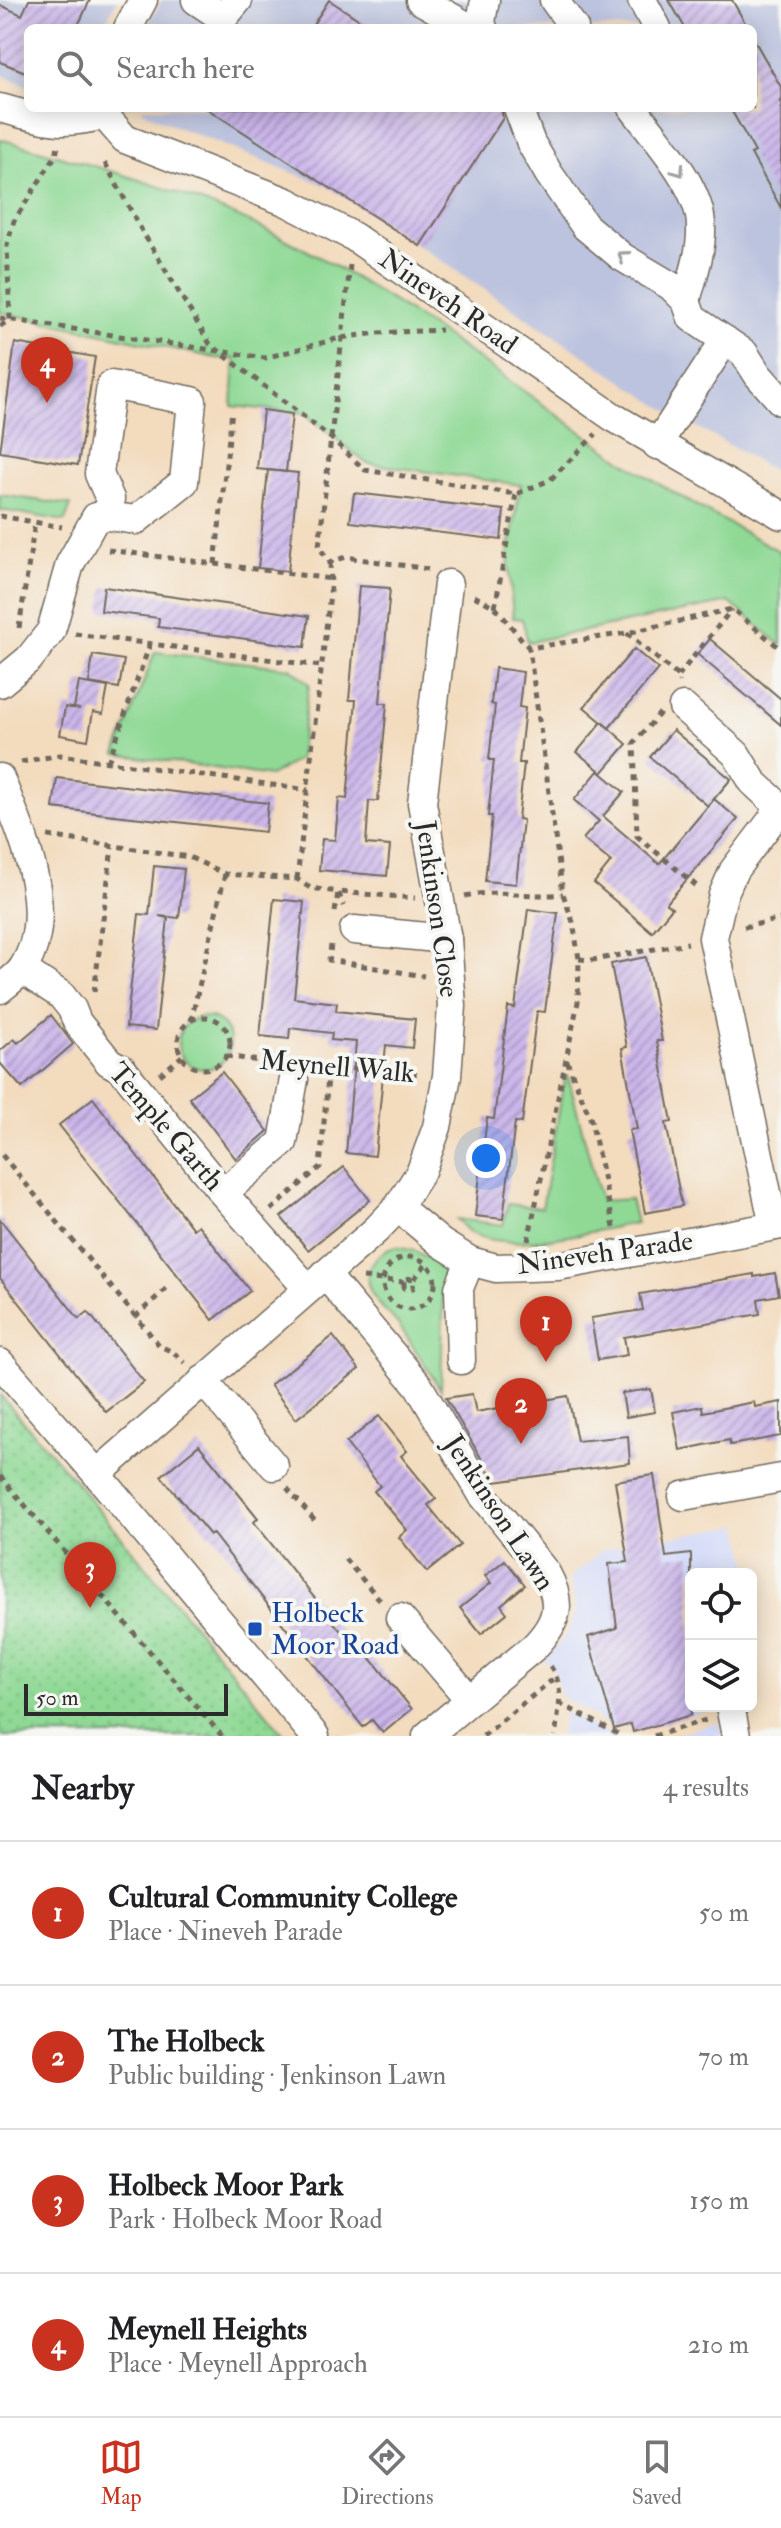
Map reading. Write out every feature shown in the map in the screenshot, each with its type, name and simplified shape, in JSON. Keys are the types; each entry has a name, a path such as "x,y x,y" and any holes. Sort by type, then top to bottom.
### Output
{"street":[{"path":"130,24 143,0"},
{"path":"196,0 223,18 238,0"},
{"path":"420,0 463,24"},
{"path":"482,24 485,0"},
{"path":"554,0 571,24"},
{"path":"642,0 655,24"},
{"path":"0,108 56,123 83,121 104,112"},
{"name":"Nineveh Road","path":"104,112 125,139 287,202 354,237 613,417 781,515"},
{"path":"519,112 543,164 585,226 622,257 671,286 686,301 692,318 744,353 781,401"},
{"path":"636,112 689,186 698,206 702,225 686,301"},
{"path":"657,445 725,340"},
{"path":"10,675 51,631 70,564 92,527 110,499 99,474 111,385 192,401 184,482 136,520 92,527"},
{"name":"Jenkinson Close","path":"97,1474 398,1207 421,1171 437,1127 447,1076 452,1006 447,939 422,803 448,584"},
{"path":"672,709 736,754 753,782 781,808 734,870 722,900 713,938 778,1225"},
{"path":"0,989 23,970 31,948 38,902 8,770"},
{"path":"354,930 447,939"},
{"name":"Temple Garth","path":"23,970 61,995 77,1022 109,1062 122,1069 223,1193 316,1281"},
{"path":"223,1193 283,1142 295,1070"},
{"name":"Nineveh Parade","path":"398,1207 441,1243 470,1261 496,1268 522,1269 778,1225"},
{"path":"461,1360 459,1288 470,1261"},
{"name":"Jenkinson Lawn","path":"316,1281 418,1385 482,1494 546,1573 557,1602 555,1618 548,1632 534,1647 427,1736"},
{"path":"0,1363 97,1474 315,1736"},
{"path":"203,1380 274,1466"},
{"path":"683,1496 781,1478"},
{"path":"400,1618 470,1700"}],"path":[{"path":"10,320 7,245 14,221 58,148"},
{"path":"105,163 210,344 331,438 365,470 516,494 550,480 613,417"},
{"path":"297,879 331,579 330,562 319,547 340,338 354,237"},
{"path":"0,318 265,358 340,338 377,333 489,329"},
{"path":"0,326 10,320"},
{"path":"215,564 232,410"},
{"path":"495,607 516,494"},
{"path":"0,516 92,527 92,548 331,579"},
{"path":"10,675 35,522"},
{"path":"330,562 346,557 425,566 448,584 495,607 529,648 563,894 573,922 579,959 578,1002 522,1269"},
{"path":"529,648 627,633 732,609"},
{"path":"732,609 781,649"},
{"path":"722,900 693,885 637,836 634,743 672,709 678,676 732,609"},
{"path":"51,631 320,666"},
{"path":"627,633 678,676"},
{"path":"108,762 150,644"},
{"path":"8,770 60,755 308,790"},
{"path":"23,837 47,836 189,857 225,874 297,879 310,888 338,892 354,930"},
{"path":"92,1003 112,847"},
{"name":"Meynell Walk","path":"191,1021 225,874"},
{"path":"579,959 593,960 713,938 743,927 781,919"},
{"name":"Meynell Walk","path":"205,1017 220,1022 229,1036 226,1056 210,1068 202,1069 186,1061 178,1045 183,1028 191,1021 205,1017"},
{"name":"Meynell Walk","path":"226,1056 295,1070 447,1076"},
{"path":"567,1060 591,1120 620,1254"},
{"path":"2,1155 160,1346 173,1352 203,1380"},
{"path":"410,1257 426,1263 434,1277 433,1294 422,1306 406,1309 391,1302 383,1286 387,1269 401,1258 410,1257"},
{"path":"135,1317 169,1286"},
{"path":"274,1466 280,1480 315,1521"},
{"path":"0,1476 222,1736"},
{"path":"345,1559 388,1609 400,1618"},
{"path":"534,1647 557,1675 560,1686 555,1736"},
{"path":"483,1736 557,1675"},
{"path":"559,1703 622,1736"},
{"path":"654,1736 732,1718"}],"shaded area":[{"path":"0,0 117,0 104,24 24,24 24,84 0,74"},
{"path":"162,0 781,0 781,475 655,403 332,188 144,112 757,112 757,24 147,24"},
{"path":"739,1525 750,1568 685,1568 685,1712 702,1712 633,1732 630,1724 614,1729 560,1695 557,1675 545,1660 566,1635 573,1620 576,1604 570,1578 604,1549"},
{"path":"564,1712 613,1736 561,1736"},
{"path":"718,1722 722,1736 670,1736"}],"green space":[{"path":"0,139 174,192 242,219 321,258 408,311 620,459 777,550 781,553 781,645 729,602 528,642 522,619 513,618 508,554 521,485 366,463 304,413 232,406 235,359 216,358 0,312"},
{"path":"0,495 71,505 65,521 0,510"},
{"path":"155,652 291,668 309,684 299,759 270,776 116,754"},
{"path":"204,1017 222,1025 230,1043 222,1061 204,1069 186,1061 178,1043 186,1025"},
{"path":"568,1076 601,1201 630,1199 636,1223 528,1241 486,1239 470,1232 457,1219 503,1225 508,1204 542,1208 565,1077"},
{"path":"395,1247 415,1251 444,1268 441,1390 397,1323 375,1299 369,1286 369,1271 376,1259"},
{"path":"0,1395 75,1481 285,1736 0,1736"}],"building":[{"path":"29,0 90,0 79,24 24,24 24,71 0,62 0,5 22,15"},
{"path":"329,0 366,24 314,24"},
{"path":"669,0 732,0 746,24 683,24"},
{"path":"757,45 781,87 781,208 751,154 755,152 732,112 757,112"},
{"path":"212,112 502,112 503,118 420,246"},
{"path":"15,343 95,357 78,465 0,452"},
{"path":"263,410 292,414 286,472 257,469"},
{"path":"268,470 298,473 288,571 258,568"},
{"path":"354,493 504,510 501,540 350,522"},
{"path":"359,586 390,588 380,703 387,703 378,801 369,801 366,844 390,846 387,876 319,870 322,839 335,840 339,798 347,799 356,700 349,700"},
{"path":"104,587 309,616 305,647 158,627 159,618 101,611"},
{"path":"710,639 781,699 781,725 697,654"},
{"path":"634,649 658,669 609,728 584,707"},
{"path":"93,655 124,660 119,688 89,683"},
{"path":"495,668 523,672 519,707 525,708 519,763 524,763 518,819 523,820 516,884 485,881 492,816 488,816 494,760 489,760 495,705 491,704"},
{"path":"79,682 108,687 103,714 93,712 88,740 60,735 65,707 80,709 74,708"},
{"path":"602,722 627,744 602,773 599,771 624,792 603,816 659,864 714,799 738,819 666,904 672,908 652,932 594,883 611,862 583,839 599,821 574,800 599,770 577,752"},
{"path":"673,730 731,779 708,806 650,757"},
{"path":"57,778 268,803 265,832 53,808"},
{"path":"154,866 184,869 179,918 159,916 168,918 156,1030 126,1027 139,914 149,915"},
{"path":"274,899 304,902 294,998 337,1003 336,1011 415,1019 412,1048 386,1045 375,1156 346,1153 356,1042 331,1040 332,1033 290,1028 289,1039 260,1036"},
{"path":"528,909 558,913 545,1012 537,1011 522,1123 515,1122 503,1219 475,1216 487,1118 494,1119 508,1007 515,1008"},
{"path":"646,957 662,1041 657,1041 672,1122 666,1123 682,1206 645,1213 629,1130 637,1129 622,1048 627,1047 611,964"},
{"path":"51,1015 73,1044 22,1088 0,1063 0,1051 14,1039 18,1043"},
{"path":"222,1072 268,1131 236,1159 189,1098"},
{"path":"93,1098 193,1229 198,1225 250,1291 213,1320 59,1125"},
{"path":"344,1167 370,1200 308,1250 281,1217"},
{"path":"0,1219 79,1319 88,1312 144,1382 106,1412 0,1278"},
{"path":"775,1273 779,1295 758,1299 760,1314 624,1337 627,1355 598,1360 591,1318 643,1310 640,1294"},
{"path":"333,1336 359,1369 296,1419 270,1385"},
{"path":"651,1389 655,1412 626,1417 622,1393"},
{"path":"472,1394 476,1412 568,1396 577,1441 628,1436 630,1463 495,1482 446,1398"},
{"path":"754,1402 755,1407 781,1402 781,1436 730,1445 729,1440 680,1450 673,1412 702,1406 703,1412"},
{"path":"379,1416 407,1451 401,1456 436,1499 428,1505 460,1545 427,1572 399,1537 407,1530 374,1491 380,1486 346,1443"},
{"path":"199,1445 258,1518 254,1522 348,1640 353,1636 412,1709 383,1733 372,1720 363,1727 212,1533 210,1535 161,1476"},
{"path":"654,1475 666,1557 691,1554 691,1568 685,1568 685,1712 691,1712 691,1715 633,1732 631,1724 614,1729 588,1637 617,1628 609,1564 628,1562 615,1481"},
{"path":"505,1560 525,1585 501,1605 507,1613 481,1634 460,1608 491,1583 485,1576"}],"place":[{"name":"Meynell Heights","path":"47,403"},
{"name":"Cultural Community College","path":"546,1362"},
{"name":"The Holbeck","path":"521,1444"},
{"name":"Holbeck Moor Park","path":"90,1608"},
{"name":"Holbeck Moor Road","path":"255,1629"}]}
